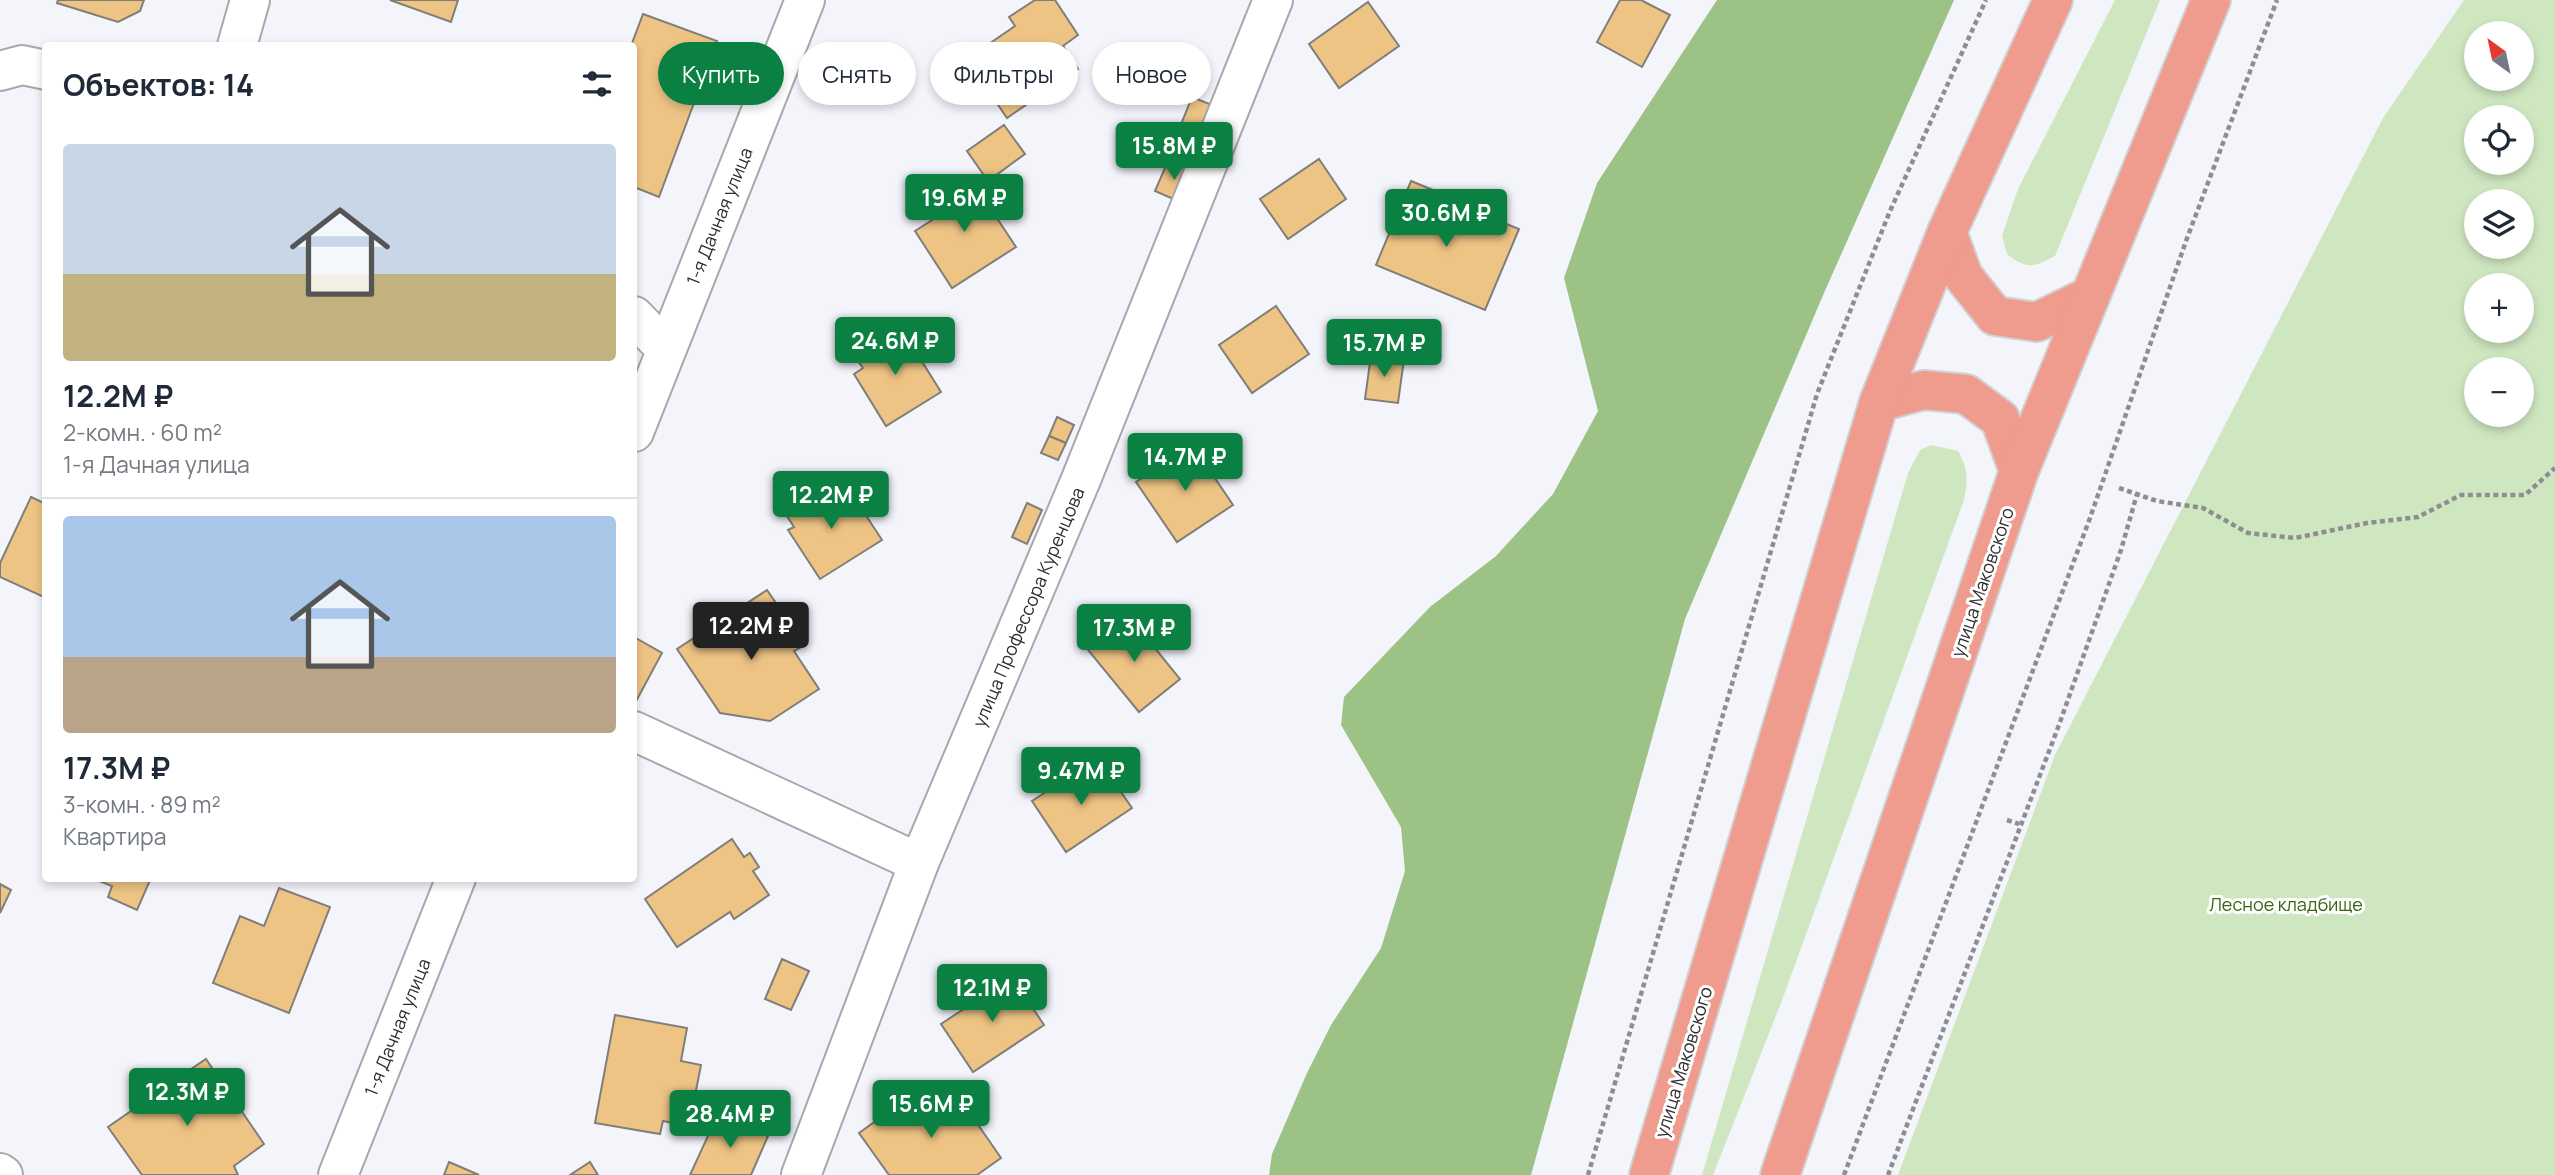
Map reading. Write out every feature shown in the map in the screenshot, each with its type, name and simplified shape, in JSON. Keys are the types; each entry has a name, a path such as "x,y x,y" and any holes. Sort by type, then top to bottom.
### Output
{"highway":[{"name":"улица Маковского","path":"1649,1175 1880,402 1947,232 2053,0"},
{"name":"улица Маковского","path":"1780,1175 2019,471 2129,207 2211,0"},
{"path":"1947,232 1963,276 1995,316 2036,322 2090,296"},
{"path":"1880,402 1924,390 1966,394 2000,419 2019,471"}],"street":[{"path":"238,42 250,0"},
{"name":"1-я Дачная улица","path":"637,424 805,0"},
{"name":"улица Профессора Куренцова","path":"801,1175 919,863 1082,478 1273,0"},
{"path":"0,71 22,65 42,69"},
{"path":"637,319 666,349"},
{"path":"637,732 919,863"},
{"name":"1-я Дачная улица","path":"338,1175 454,882"}],"path":[{"path":"1588,1175 1817,394 1890,211 1986,0"},
{"path":"1844,1175 2090,518 2186,241 2277,0"},
{"path":"2119,488 2157,501 2203,508 2248,533 2295,538 2418,517 2461,495 2525,495 2555,468"},
{"path":"1888,1175 2082,659 2137,494"},
{"path":"2007,820 2019,824"}],"green space":[{"path":"1717,0 1954,0 1824,293 1685,619 1531,1175 1269,1175 1272,1154 1307,1073 1331,1025 1381,948 1405,871 1401,827 1341,725 1344,697 1430,607 1496,556 1553,494 1598,411 1564,278 1597,183"},
{"path":"2115,0 2160,0 2055,256 2035,265 2019,262 2007,254 2002,236 2018,189"},
{"name":"Лесное кладбище","path":"2464,0 2555,0 2555,1175 1898,1175 2055,755 2383,118"},
{"path":"1931,445 1958,451 1966,475 1964,500 1781,1003 1713,1175 1702,1175 1908,473 1920,450"}],"building":[{"path":"58,0 144,0 140,11 118,22 57,3"},
{"path":"390,0 458,0 451,22"},
{"path":"1035,0 1055,0 1078,35 1068,42 992,42 1015,26 1009,17"},
{"path":"1620,0 1641,0 1670,15 1642,67 1597,42"},
{"path":"1368,2 1399,46 1339,88 1309,44"},
{"path":"643,14 717,41 658,42 658,105 693,105 659,197 637,188 637,42 632,42"},
{"path":"998,105 1026,105 1007,118"},
{"path":"1189,105 1212,105 1196,145 1176,137"},
{"path":"1004,125 1025,154 988,181 967,151"},
{"path":"1319,159 1346,199 1288,239 1260,199"},
{"path":"1168,161 1193,172 1180,202 1155,191"},
{"path":"969,176 1016,247 952,288 915,231 943,213 934,199"},
{"path":"1411,181 1443,194 1433,216 1475,233 1482,214 1519,229 1485,310 1376,265"},
{"path":"1276,306 1309,354 1252,393 1219,345"},
{"path":"901,328 941,392 886,426 854,374 863,368 855,357"},
{"path":"1371,355 1404,359 1398,403 1365,399"},
{"path":"1057,417 1074,425 1066,443 1049,436"},
{"path":"1049,436 1066,443 1058,460 1041,453"},
{"path":"1192,444 1233,505 1177,542 1136,482"},
{"path":"821,490 830,503 850,491 882,540 820,579 788,530 794,527 785,513"},
{"path":"31,497 42,502 42,596 0,577 0,563"},
{"path":"1027,503 1042,510 1027,544 1012,537"},
{"path":"767,590 805,645 794,651 819,689 770,721 720,713 677,649"},
{"path":"1129,616 1180,679 1139,712 1088,650"},
{"path":"637,639 662,653 637,699"},
{"path":"1103,766 1132,808 1066,852 1032,801 1075,773 1080,781"},
{"path":"732,839 744,857 750,853 759,867 753,871 769,895 734,919 730,912 677,947 645,899"},
{"path":"102,882 149,882 137,910 108,897 112,886"},
{"path":"0,884 11,890 0,913"},
{"path":"279,888 330,907 289,1013 213,983 240,916 264,926"},
{"path":"782,959 809,971 791,1010 765,999"},
{"path":"1012,977 1044,1025 973,1072 941,1024"},
{"path":"615,1015 687,1028 681,1061 701,1065 689,1126 663,1121 660,1134 595,1123"},
{"path":"206,1059 264,1144 234,1166 238,1175 142,1175 108,1127 141,1104 135,1096 167,1075 172,1082"},
{"path":"954,1090 1001,1158 977,1175 889,1175 859,1133 901,1103 908,1113 924,1100 929,1107"},
{"path":"718,1114 768,1136 751,1175 690,1175"},
{"path":"449,1162 479,1175 444,1175"},
{"path":"590,1162 598,1175 570,1175"}]}
